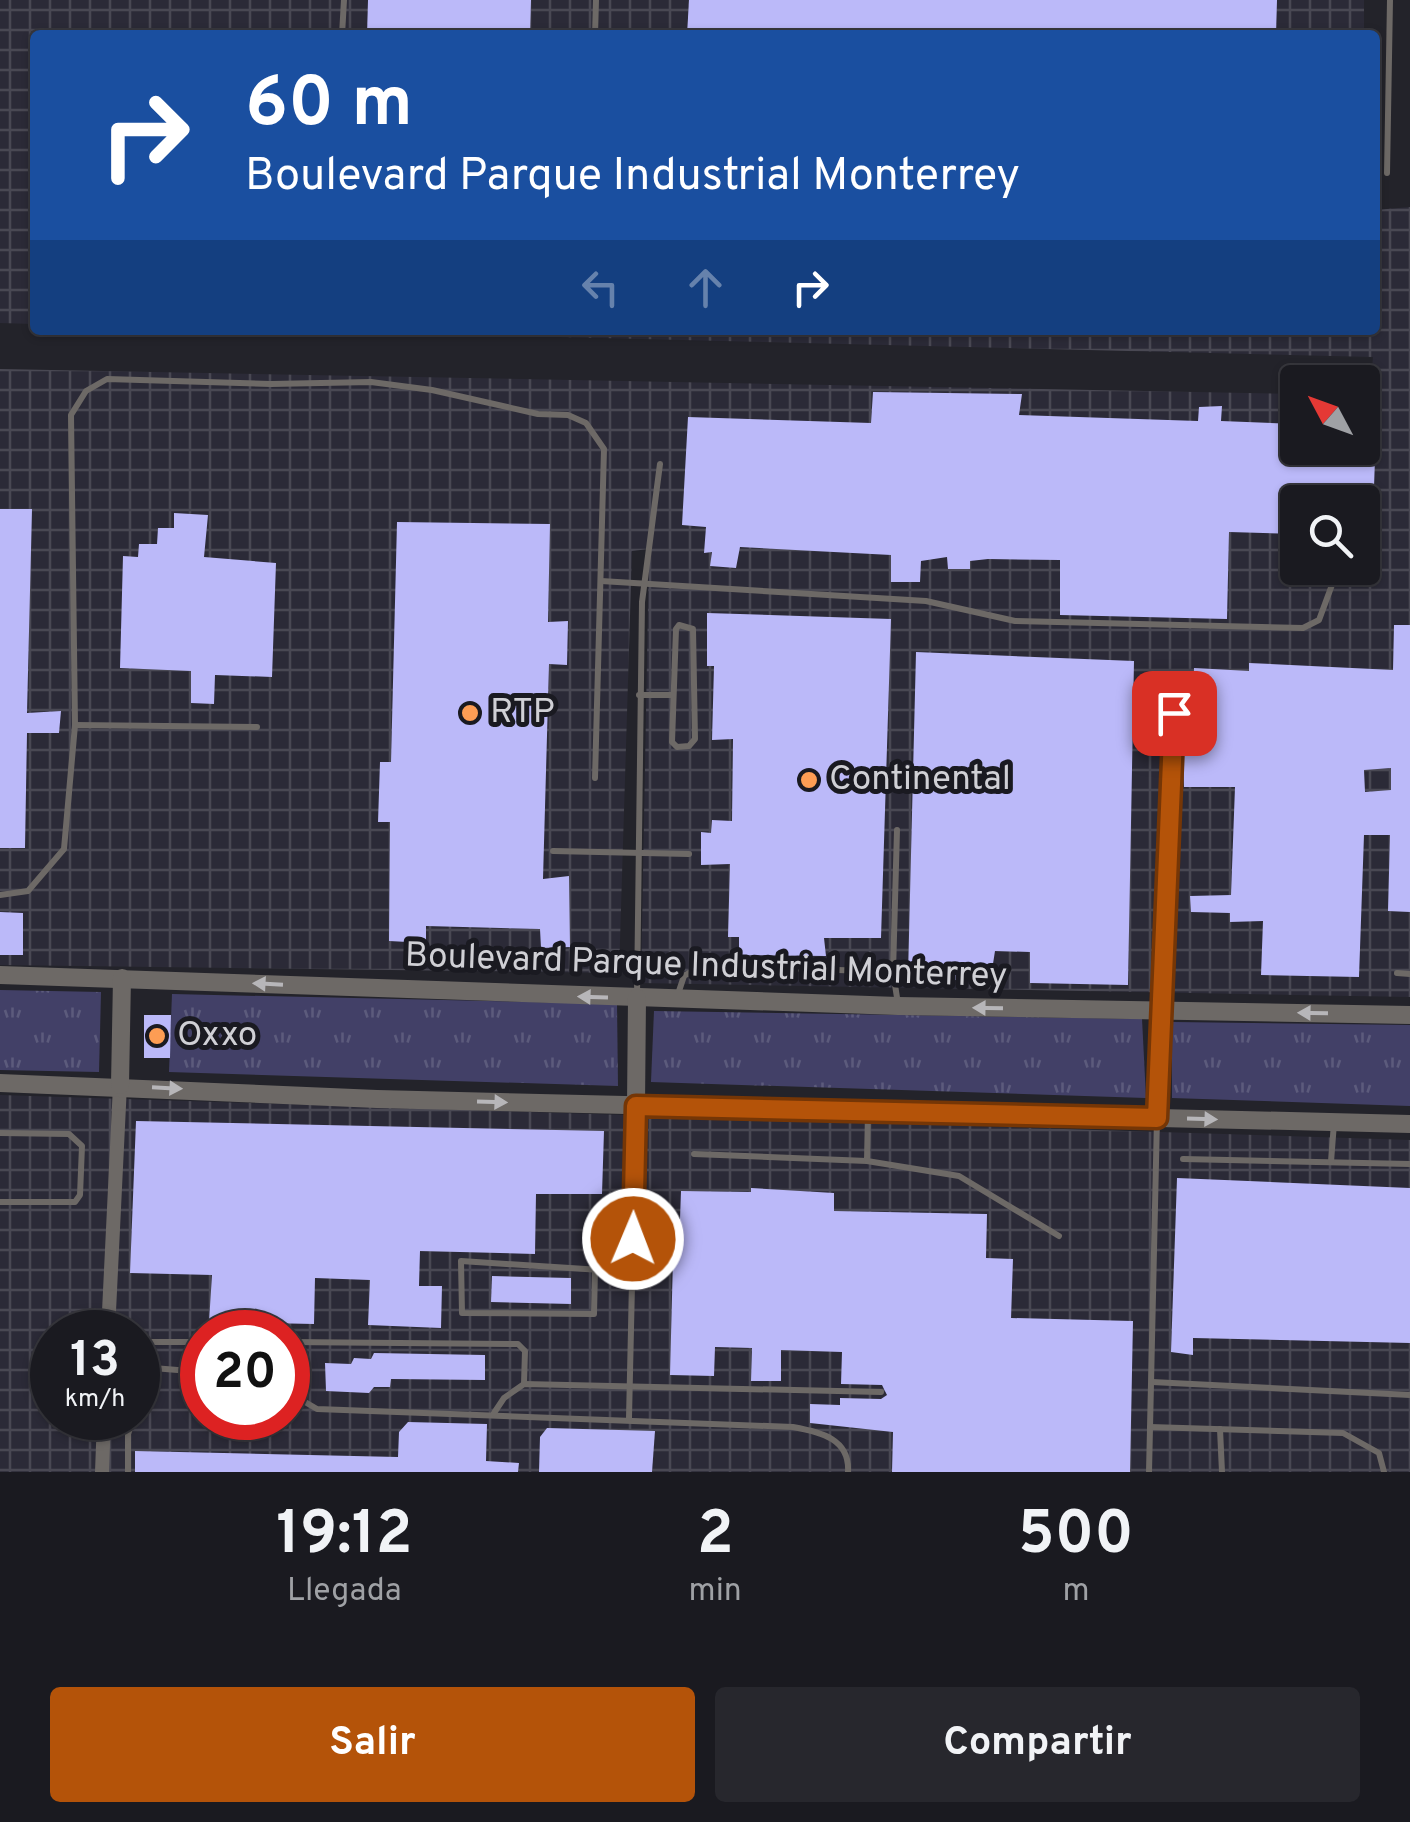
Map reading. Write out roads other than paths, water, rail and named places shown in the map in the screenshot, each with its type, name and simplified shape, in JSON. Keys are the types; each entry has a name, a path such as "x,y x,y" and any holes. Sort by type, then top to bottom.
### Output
{"street":[{"name":"Boulevard Parque Industrial Monterrey","path":"0,975 676,1000 1410,1014"},
{"path":"110,1310 122,978"},
{"path":"636,1106 637,998"},
{"path":"1157,1118 1162,1011"},
{"path":"0,1083 636,1106 1410,1124"},
{"path":"102,1472 103,1440"}],"lane":[{"path":"342,30 344,0"},
{"path":"595,30 596,0"},
{"path":"1387,174 1390,0"},
{"path":"0,895 28,890 40,882 64,849 75,725 71,415 86,391 108,379 271,384 372,382 432,390 538,414 568,415 586,423 604,449 595,778"},
{"path":"637,998 644,582 660,464"},
{"path":"600,581 926,601 1015,621 1303,628 1318,620 1332,585"},
{"path":"690,626 694,739 689,746 672,742 674,696 676,629 690,626"},
{"path":"1162,1011 1175,674"},
{"path":"640,695 674,696"},
{"path":"75,725 257,728"},
{"path":"897,830 893,972 898,1006"},
{"path":"553,851 689,854"},
{"path":"676,1000 684,976 702,965 893,972"},
{"path":"1397,973 1410,974"},
{"path":"629,1418 636,1106"},
{"path":"867,1161 868,1111"},
{"path":"1149,1472 1157,1118"},
{"path":"1331,1162 1334,1122"},
{"path":"0,1134 68,1134 82,1146 80,1195 75,1202 0,1202"},
{"path":"694,1154 867,1161 958,1176 1058,1236"},
{"path":"1183,1160 1410,1164"},
{"path":"596,1270 594,1314 462,1312 461,1261 632,1272"},
{"path":"310,1342 518,1344 525,1351 524,1384"},
{"path":"1152,1382 1410,1396"},
{"path":"494,1414 504,1398 524,1384 881,1392"},
{"path":"310,1405 317,1409 629,1418 808,1430 843,1446 848,1472"},
{"path":"1150,1428 1343,1433 1379,1453 1384,1472"},
{"path":"1220,1429 1222,1472"},
{"path":"128,1440 128,1472"}],"place":[{"name":"RTP","path":"470,713"},
{"name":"Continental","path":"809,780"},
{"name":"Oxxo","path":"157,1036"}]}
